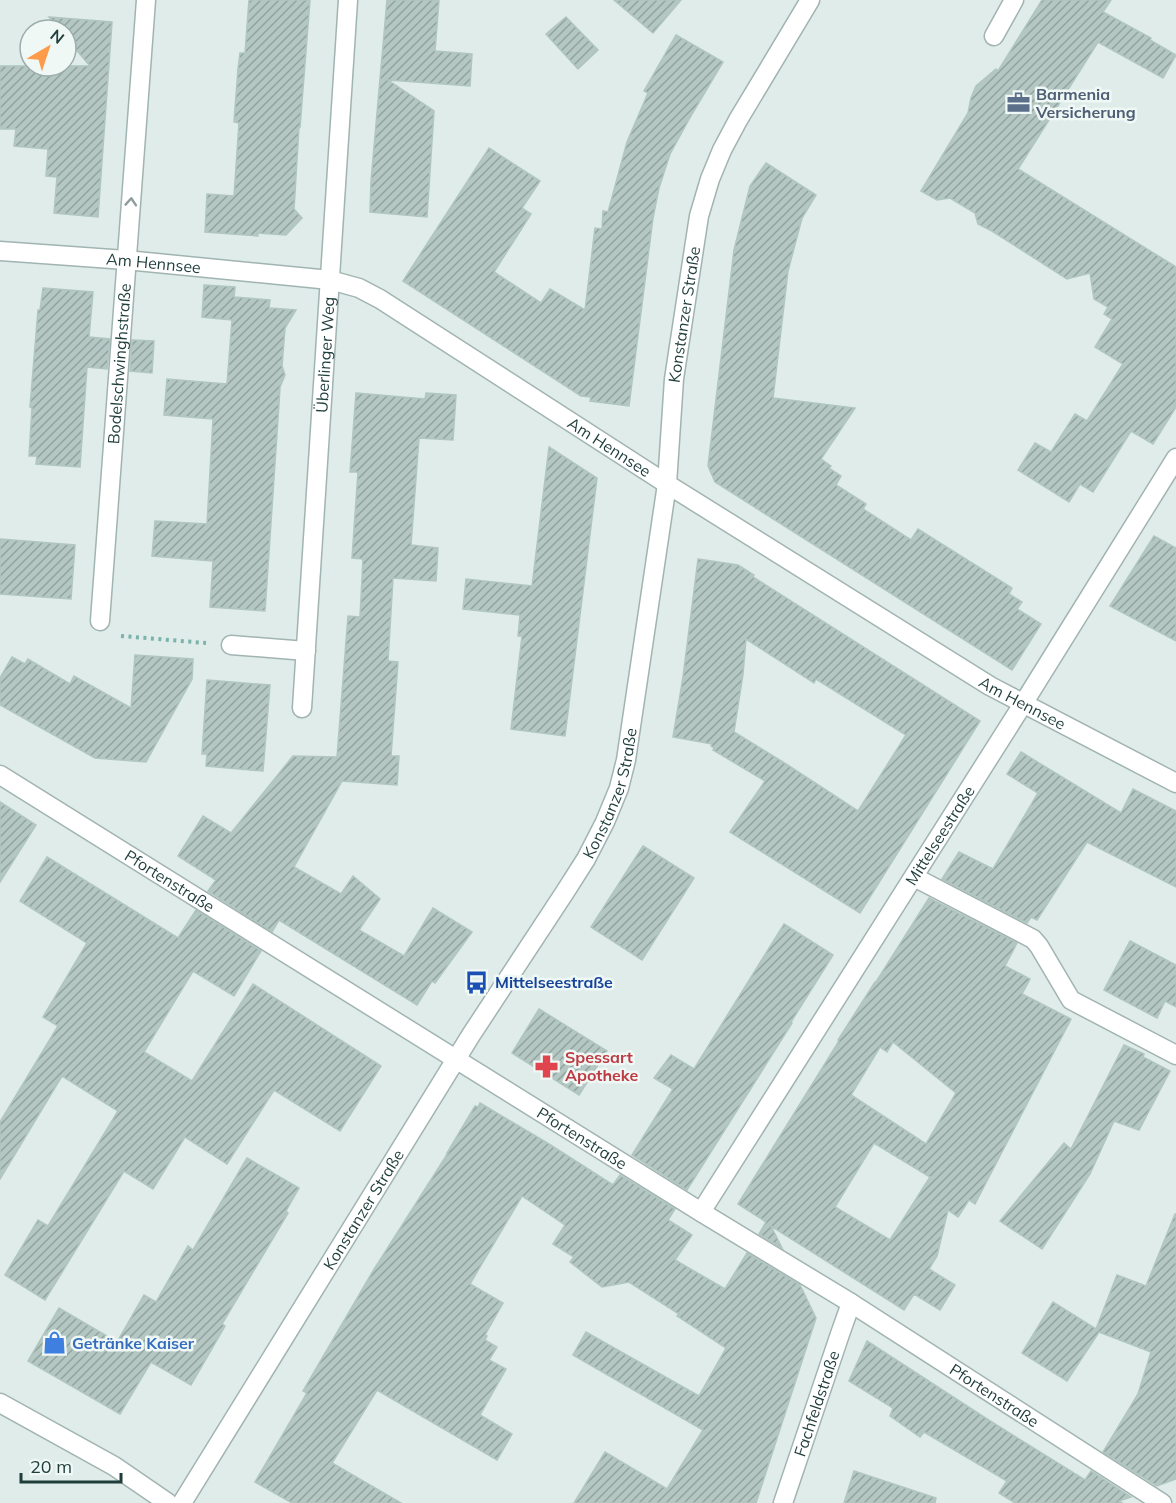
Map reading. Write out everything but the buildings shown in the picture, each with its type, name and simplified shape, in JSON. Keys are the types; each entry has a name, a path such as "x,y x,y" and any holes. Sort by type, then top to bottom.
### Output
{"street":[{"name":"Bodelschwinghstraße","path":"100,621 146,0"},
{"name":"Überlinger Weg","path":"302,708 348,0"},
{"name":"Konstanzer Straße","path":"182,1503 481,1019 586,859 605,822 619,788 626,760 667,484 674,379 699,216 722,150 810,0"},
{"path":"994,36 1014,0"},
{"name":"Am Hennsee","path":"0,251 126,260 330,280 359,288 380,299 667,484 990,686 1176,783"},
{"name":"Mittelseestraße","path":"701,1212 1176,458"},
{"path":"231,645 306,651"},
{"name":"Pfortenstraße","path":"0,775 701,1212 852,1303 1162,1503"},
{"path":"914,877 1033,939 1071,1000 1176,1055"},
{"name":"Fachfeldstraße","path":"783,1503 852,1303"},
{"path":"0,1403 114,1466 168,1503"}],"path":[{"path":"100,621 114,635 231,645"}],"place":[{"name":"Barmenia Versicherung","path":"1018,103"},
{"name":"Mittelseestraße","path":"477,982"},
{"name":"Spessart Apotheke","path":"547,1066"},
{"name":"Getränke Kaiser","path":"54,1343"}]}
